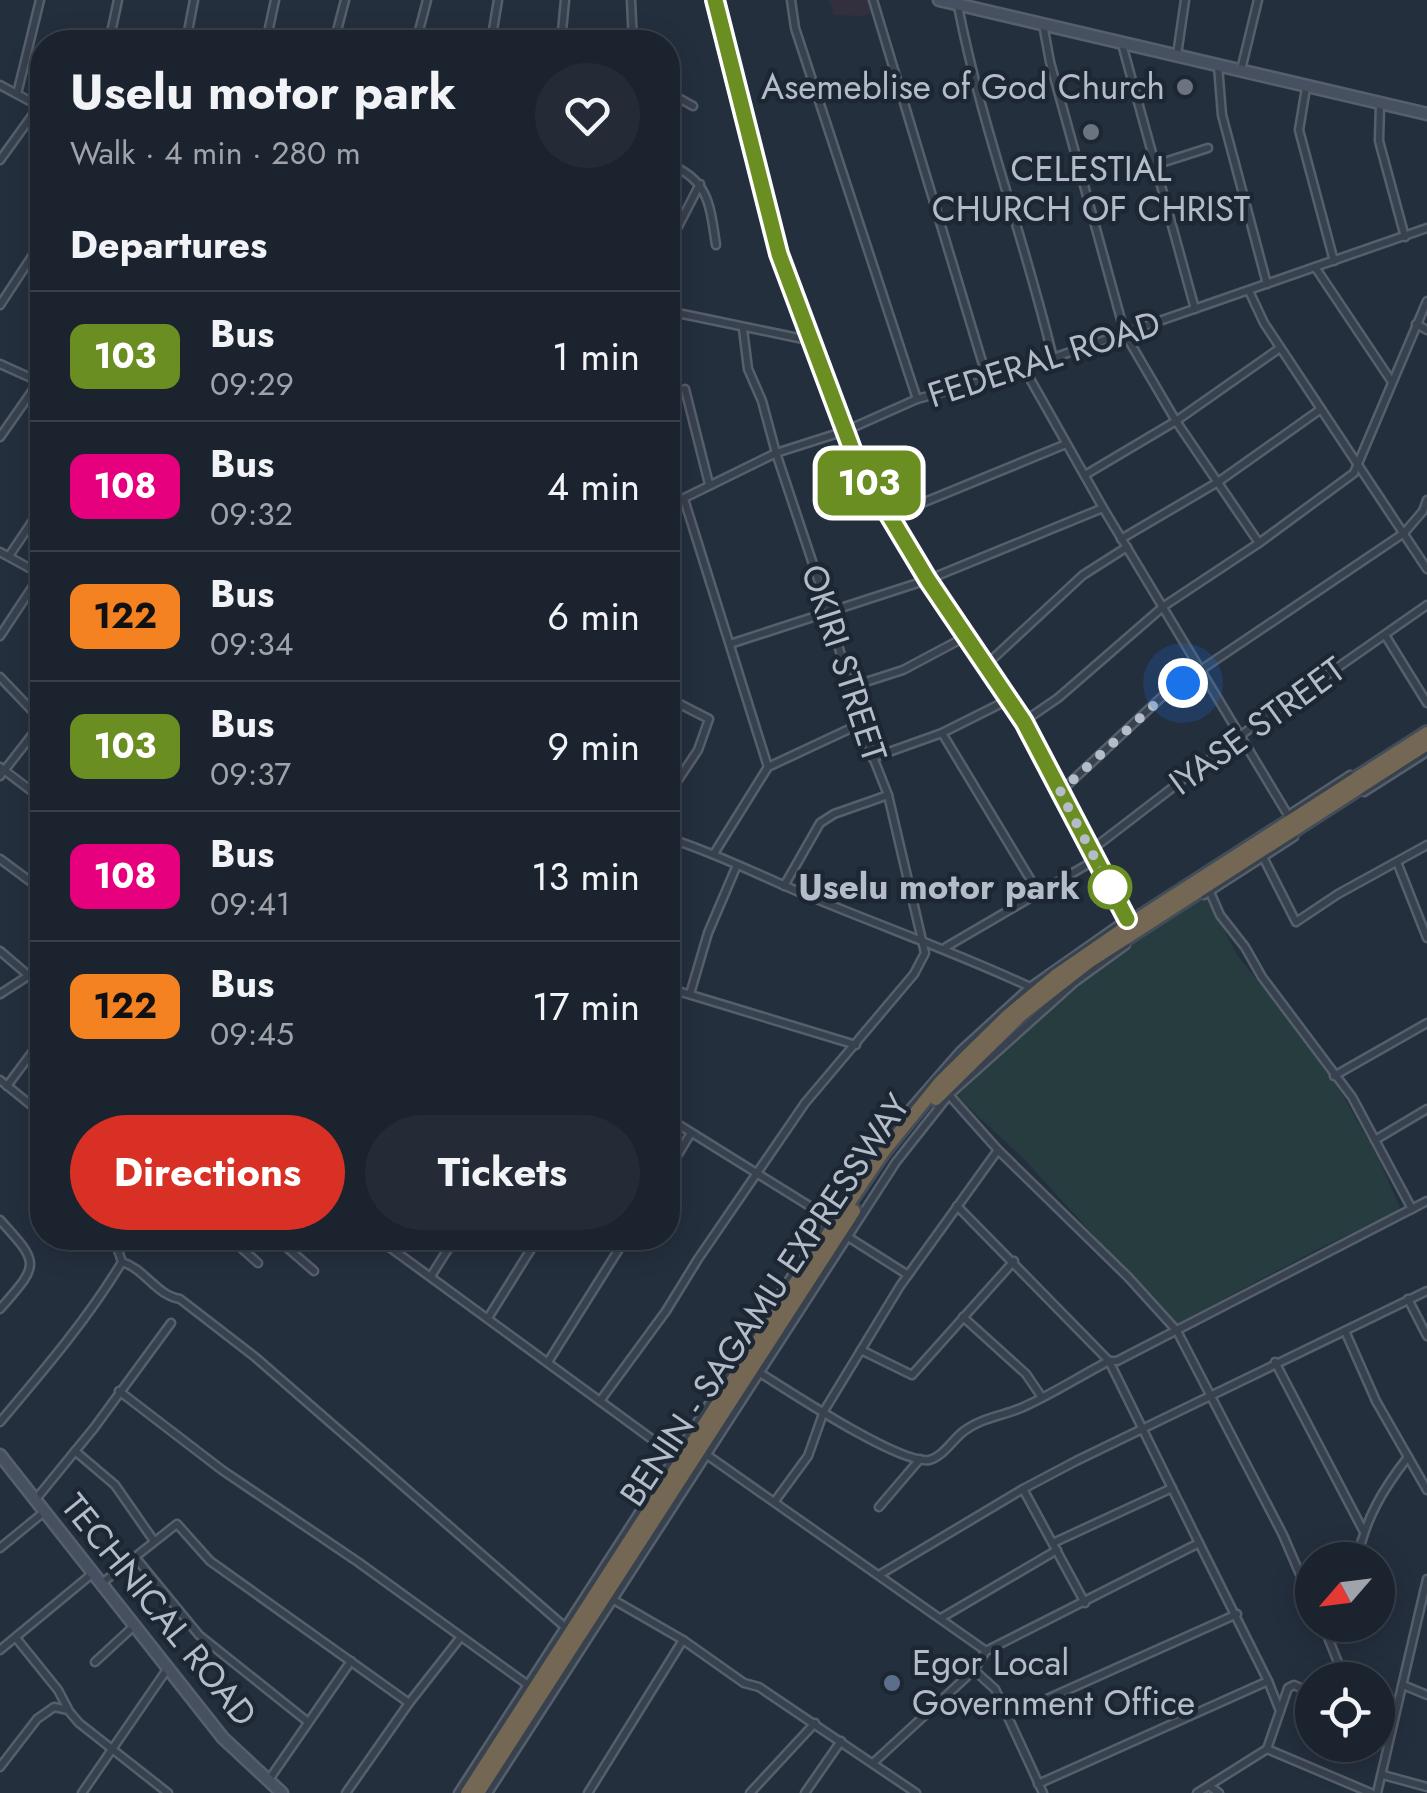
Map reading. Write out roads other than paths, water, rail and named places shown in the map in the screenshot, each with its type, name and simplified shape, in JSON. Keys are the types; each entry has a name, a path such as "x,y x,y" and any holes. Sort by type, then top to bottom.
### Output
{"highway":[{"path":"467,1793 832,1220 878,1166 912,1115 969,1051 1055,976 1427,729"},
{"name":"BENIN - SAGAMU EXPRESSWAY","path":"478,1793 878,1166 947,1087 1021,1015 1062,982 1427,744"}],"street":[{"path":"33,30 40,0"},
{"path":"112,30 118,0"},
{"path":"188,30 194,0"},
{"path":"269,30 275,0"},
{"path":"337,30 344,0"},
{"path":"419,30 427,0"},
{"path":"493,30 498,0"},
{"path":"562,30 565,0"},
{"path":"632,0 633,30"},
{"path":"715,0 779,254 856,460 928,580 1024,722 1127,919"},
{"path":"791,0 795,28 837,146 917,399"},
{"path":"874,0 987,378"},
{"path":"939,0 1427,114"},
{"path":"1177,55 1185,0"},
{"path":"1241,71 1258,0"},
{"path":"958,4 978,94 1037,290 1053,358"},
{"path":"1043,22 1054,78 1125,334 1176,420 1260,543"},
{"path":"18,94 30,43"},
{"path":"1122,43 1195,309"},
{"path":"1218,66 1222,114 1267,284"},
{"path":"0,86 30,100"},
{"path":"1306,88 1300,130 1334,261"},
{"path":"680,99 693,106"},
{"path":"1380,102 1379,141 1405,237"},
{"path":"0,160 30,120"},
{"path":"1158,164 1208,148"},
{"path":"680,172 700,184 711,212 716,245"},
{"path":"680,223 700,184"},
{"name":"FEDERAL ROAD","path":"680,501 776,453 845,431 917,399 1025,370 1427,228"},
{"path":"1416,234 1427,240"},
{"path":"0,305 30,259"},
{"path":"1315,267 1392,382"},
{"path":"1249,291 1280,348 1427,569"},
{"path":"1024,722 1058,698 1164,606 1346,481 1360,465 1427,301"},
{"path":"680,315 809,340"},
{"path":"1416,324 1427,330"},
{"name":"OKIRI STREET","path":"744,329 748,368 829,612 871,758 888,794 923,942"},
{"path":"1085,474 1176,420 1280,348"},
{"path":"0,364 30,376"},
{"path":"1025,370 1121,539 1288,815"},
{"path":"685,389 709,484"},
{"path":"0,438 30,396"},
{"path":"1121,539 1218,482 1321,409"},
{"path":"888,516 1066,444"},
{"path":"684,499 768,768"},
{"path":"1060,792 1166,694 1404,533 1424,511 1427,500"},
{"path":"730,644 928,580 1103,508"},
{"path":"9,556 30,525"},
{"path":"985,666 1083,575 1127,547"},
{"path":"0,552 30,567"},
{"path":"0,636 30,592"},
{"name":"IYASE STREET","path":"1090,851 1241,735 1427,605"},
{"path":"1385,634 1427,703"},
{"path":"850,688 904,670 965,636"},
{"path":"0,677 30,708"},
{"path":"871,758 942,733 1008,700"},
{"path":"680,704 708,717 709,723 698,750 680,777"},
{"path":"714,852 768,768 860,724"},
{"path":"458,1793 832,1220 924,1090 1030,987 1127,919 1427,729"},
{"path":"942,733 1038,892"},
{"path":"30,737 2,771 30,791"},
{"path":"488,1793 896,1162 949,1095 1076,982 1427,752"},
{"path":"784,886 820,823 888,794"},
{"path":"680,842 714,852 784,886 945,948 1030,987"},
{"path":"1263,858 1296,922 1427,845"},
{"path":"0,859 30,881"},
{"path":"945,948 1094,860"},
{"path":"1396,862 1427,938"},
{"path":"690,994 708,933 737,865"},
{"path":"1210,892 1220,915 1262,977 1352,1097 1412,1208"},
{"path":"600,1402 805,1103 922,963 923,942"},
{"path":"0,952 28,976"},
{"path":"0,994 30,973"},
{"path":"680,991 856,1045"},
{"path":"1334,1076 1427,1023"},
{"path":"8,1086 30,1055"},
{"path":"0,1080 30,1104"},
{"path":"949,1095 1177,1332 1295,1563"},
{"path":"1375,1140 1427,1109"},
{"path":"680,1126 832,1220"},
{"path":"680,1151 691,1133"},
{"path":"775,1501 808,1456 824,1412 908,1275 998,1150"},
{"path":"760,1373 873,1440 928,1460 940,1455 966,1429 1021,1408 1109,1361 1177,1332 1427,1201"},
{"path":"957,1206 1109,1361 1237,1614 1280,1711"},
{"path":"0,1220 26,1248 32,1264 28,1277 0,1310"},
{"path":"848,1237 908,1275"},
{"path":"118,1250 122,1262"},
{"path":"243,1250 258,1264"},
{"path":"290,1250 314,1271"},
{"path":"394,1250 676,1456"},
{"path":"430,1276 446,1250"},
{"path":"488,1318 530,1250"},
{"path":"548,1362 618,1250"},
{"path":"861,1350 912,1375 1014,1260"},
{"path":"122,1262 134,1266 166,1295 180,1299 255,1358 564,1627"},
{"path":"0,1422 62,1347 122,1262"},
{"path":"879,1576 1023,1489 1427,1291"},
{"path":"1408,1299 1427,1336"},
{"path":"963,1317 1026,1374 1041,1396"},
{"path":"36,1499 171,1323"},
{"path":"1345,1331 1376,1401 1427,1490"},
{"path":"1276,1362 1363,1530"},
{"path":"119,1391 222,1470 528,1685"},
{"path":"76,1451 115,1485 154,1541"},
{"name":"TECHNICAL ROAD","path":"0,1455 223,1738 282,1793"},
{"path":"707,1455 986,1652"},
{"path":"1361,1542 1384,1489 1408,1457"},
{"path":"879,1507 920,1459"},
{"path":"942,1618 1055,1546 1172,1488"},
{"path":"1023,1489 1085,1603"},
{"path":"0,1548 45,1511"},
{"path":"102,1582 179,1525 210,1561 409,1704"},
{"path":"872,1763 974,1670 986,1652 1199,1543"},
{"path":"134,1557 199,1635 308,1722"},
{"path":"0,1650 94,1572"},
{"path":"1395,1712 1427,1579"},
{"path":"612,1599 684,1640 744,1684 759,1687 916,1793"},
{"path":"1419,1604 1427,1599"},
{"path":"1009,1716 1237,1614"},
{"path":"95,1662 135,1625"},
{"path":"16,1638 79,1723 168,1793"},
{"path":"346,1793 460,1638"},
{"path":"588,1793 684,1640"},
{"path":"268,1781 351,1661"},
{"path":"82,1793 168,1668"},
{"path":"974,1670 995,1689 1043,1793"},
{"path":"1038,1784 1268,1681"},
{"path":"1403,1685 1427,1695"},
{"path":"1197,1793 1267,1749 1290,1686 1295,1688"},
{"path":"0,1767 47,1710 54,1706 68,1710"},
{"path":"750,1793 815,1723"},
{"path":"805,1793 841,1741"},
{"path":"1267,1749 1374,1793 1385,1762"},
{"path":"1383,1776 1427,1787"},
{"path":"1210,1786 1219,1793"}],"place":[{"name":"Asemeblise of God Church","path":"1185,87"},
{"name":"CELESTIAL CHURCH OF CHRIST","path":"1091,132"},
{"name":"Uselu motor park","path":"1110,887"},
{"name":"Egor Local Government Office","path":"892,1683"}]}
